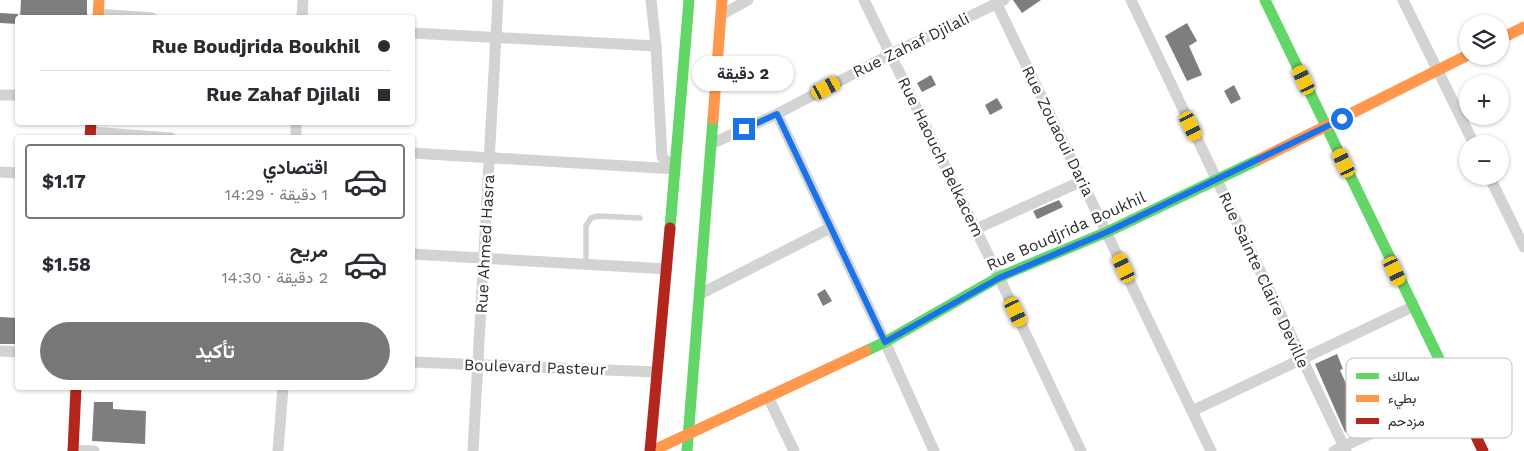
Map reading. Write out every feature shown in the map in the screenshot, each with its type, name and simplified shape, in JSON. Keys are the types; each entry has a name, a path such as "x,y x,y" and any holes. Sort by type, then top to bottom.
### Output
{"street":[{"path":"98,15 99,0"},
{"path":"302,15 303,0"},
{"name":"Rue Ahmed Hasra","path":"473,451 498,0"},
{"path":"651,0 656,46 662,157 674,168"},
{"path":"651,451 689,0"},
{"path":"687,451 690,432 722,0"},
{"path":"721,15 748,0"},
{"name":"Rue Haouch Belkacem","path":"864,0 976,229 1081,451"},
{"name":"Rue Sainte Claire Deville","path":"1131,0 1301,358 1342,449"},
{"path":"1266,0 1438,358"},
{"path":"1403,0 1470,135"},
{"name":"Rue Zahaf Djilali","path":"712,144 777,114 891,54 999,1"},
{"name":"Rue Zouaoui Daria","path":"999,1 1209,450"},
{"path":"1509,35 1524,28"},
{"path":"415,33 656,46"},
{"name":"Rue Boudjrida Boukhil","path":"651,451 885,342 999,278 1107,232 1216,180 1326,127 1459,58"},
{"path":"0,95 15,95"},
{"path":"777,114 885,342 934,451"},
{"path":"90,131 136,135"},
{"path":"415,153 674,168"},
{"path":"0,172 15,173"},
{"path":"976,229 1082,181"},
{"path":"1493,185 1524,248"},
{"path":"700,294 830,228"},
{"path":"415,254 667,269"},
{"path":"1192,411 1412,307"},
{"path":"0,350 15,352"},
{"name":"Boulevard Pasteur","path":"415,362 657,372"},
{"path":"76,390 73,450 94,451"},
{"path":"278,451 283,390"},
{"path":"768,397 794,451"},
{"path":"1342,449 1364,438"},
{"path":"1477,438 1483,451"}],"lane":[{"path":"586,264 586,226 591,218 598,216 640,218"}],"building":[{"path":"21,0 87,0 87,15 20,15"},
{"path":"1013,0 1041,0 1022,13"},
{"path":"0,13 18,14 15,15 15,24 0,23"},
{"path":"1187,23 1197,41 1189,46 1202,75 1187,81 1165,36"},
{"path":"931,75 936,85 922,92 917,83"},
{"path":"1234,85 1241,99 1231,104 1224,91"},
{"path":"997,98 1003,108 990,115 985,105"},
{"path":"1059,200 1063,207 1037,219 1033,211"},
{"path":"825,289 832,301 823,306 817,294"},
{"path":"0,317 15,318 15,344 0,344"},
{"path":"1337,354 1343,369 1340,370 1346,384 1345,432 1315,364"},
{"path":"94,402 113,402 113,409 146,411 145,444 92,441"}],"traffic: fast":[{"path":"670,228 689,0"},
{"path":"1265,0 1439,358"},
{"path":"687,451 713,119"},
{"path":"866,351 999,277 1107,232 1260,159"}],"traffic: slow":[{"path":"98,15 99,0"},
{"path":"713,119 722,0"},
{"path":"1509,34 1524,27"},
{"path":"1260,159 1459,60"},
{"path":"652,451 866,351"}],"traffic: jam":[{"path":"90,135 91,125"},
{"path":"650,451 670,228"},
{"path":"73,451 76,390"},
{"path":"1477,438 1483,451"}],"route":[{"path":"744,129 777,114 885,342 999,278 1107,232 1342,119"}]}
